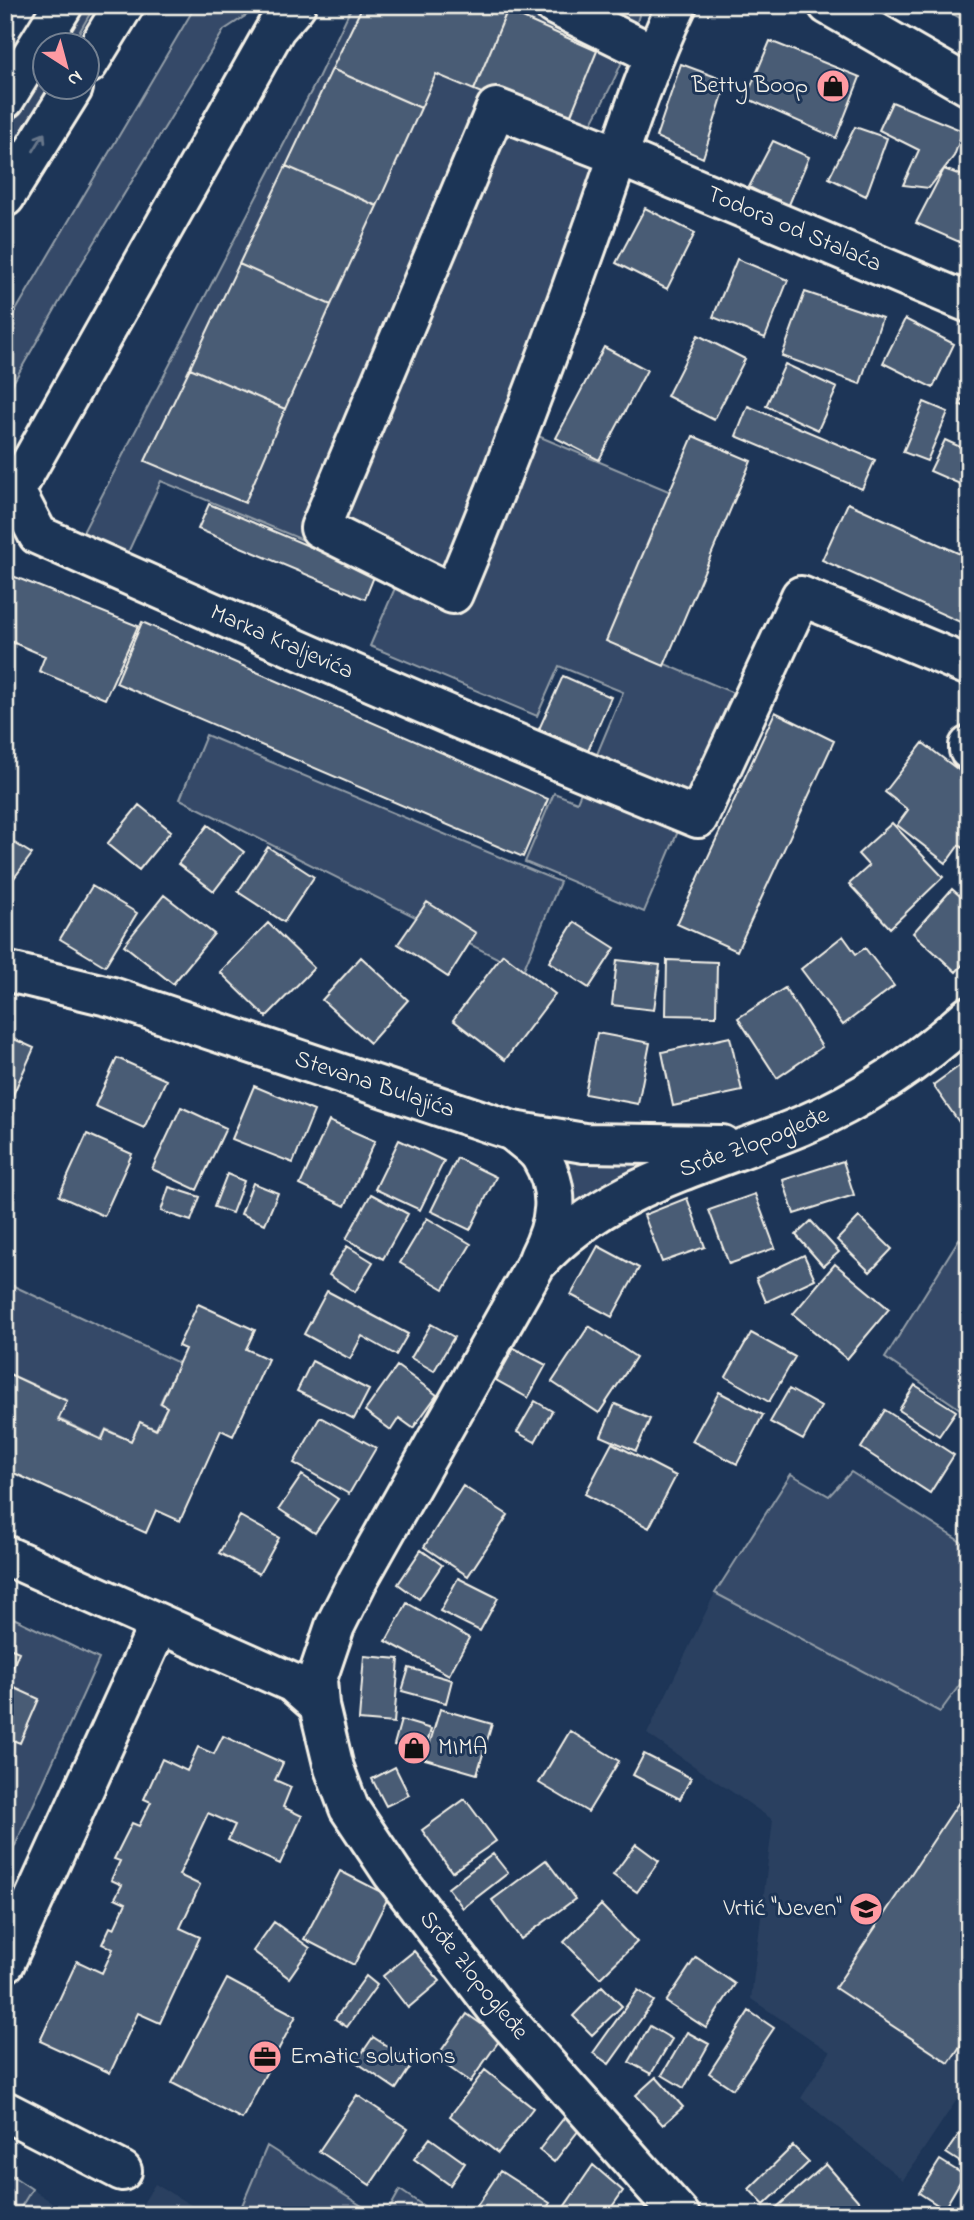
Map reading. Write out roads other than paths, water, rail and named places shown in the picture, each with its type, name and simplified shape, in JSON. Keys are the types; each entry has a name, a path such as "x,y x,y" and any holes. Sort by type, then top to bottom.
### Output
{"street":[{"path":"5,99 63,5"},
{"path":"102,41 124,5"},
{"name":"Marka Kraljevića","path":"296,5 276,28 15,491 38,535 367,682 524,749 698,818 801,596 969,666"},
{"path":"554,5 653,54"},
{"path":"619,156 496,108 320,528 453,594 507,466 619,156 653,54 677,5"},
{"path":"828,5 969,86"},
{"path":"5,197 64,102"},
{"name":"Todora od Stalaća","path":"619,156 969,303"},
{"name":"Stevana Bulajića","path":"5,971 112,998 513,1131 584,1143 693,1147 754,1143"},
{"name":"Srđe Zlopogleđe","path":"536,1264 567,1233 614,1202 697,1163 804,1125 873,1088 969,1016"},
{"name":"Srđe Zlopogleđe","path":"513,1131 541,1156 556,1206 552,1232 335,1626 317,1679 319,1706 334,1768 349,1808 393,1874 496,2008 680,2215"},
{"path":"5,1555 111,1601 158,1626 293,1683 319,1706"},
{"path":"5,1963 158,1626"},
{"path":"5,2111 122,2171"}],"place":[{"name":"Betty Boop","path":"833,86"},
{"name":"MIMA","path":"414,1748"},
{"name":"Vrtić \"Neven\"","path":"866,1909"},
{"name":"Ematic solutions","path":"265,2057"}]}
